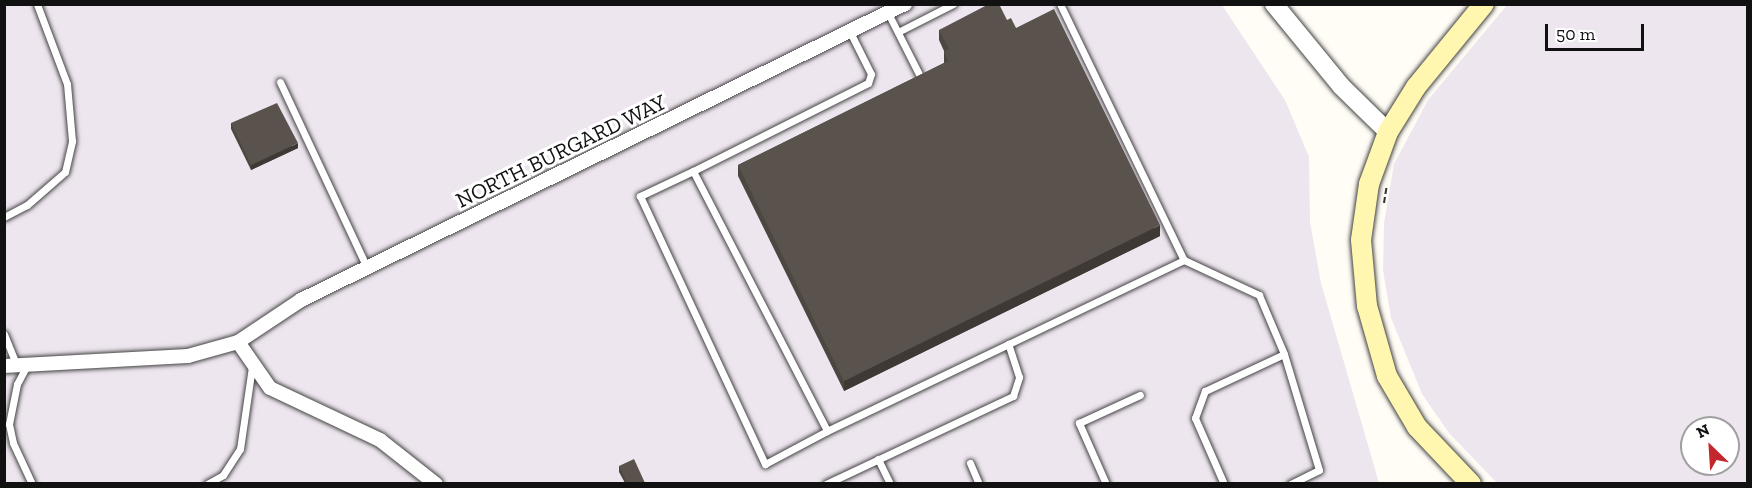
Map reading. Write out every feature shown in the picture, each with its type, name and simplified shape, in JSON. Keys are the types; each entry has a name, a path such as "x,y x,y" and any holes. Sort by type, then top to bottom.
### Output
{"main road":[{"path":"1471,483 1438,452 1405,409 1381,362 1371,326 1361,260 1362,219 1369,184 1388,132 1416,87 1484,4"}],"street":[{"name":"NORTH BURGARD WAY","path":"16,366 188,356 238,342 280,312 905,4"},
{"path":"1274,4 1341,86 1388,132"},
{"path":"238,342 252,367 270,388 380,440 436,483"}],"lane":[{"path":"4,217 27,205 65,172 72,141 67,84 37,4"},
{"path":"898,32 953,4"},
{"path":"1060,4 1184,260 1259,295 1284,354 1319,470 1290,483"},
{"path":"888,13 920,76"},
{"path":"850,32 871,74 868,83 640,196 765,464 827,431 1184,260"},
{"path":"280,82 368,268"},
{"path":"693,171 827,431"},
{"path":"4,334 16,366 9,424 13,443 32,483"},
{"path":"826,483 1013,396 1019,377 1008,344"},
{"path":"1224,483 1195,418 1205,392 1284,354"},
{"path":"207,483 223,475 240,449 252,367"},
{"path":"1106,483 1079,423 1140,395"},
{"path":"878,459 890,483"},
{"path":"970,463 979,483"}],"path":[{"path":"1381,211 1388,175"}],"shaded area":[{"path":"4,5 1222,5 1285,100 1309,157 1310,222 1321,283 1379,483 5,483"},
{"path":"1507,5 1747,5 1747,483 1497,483 1449,433 1422,394 1391,318 1383,270 1384,223 1394,164 1428,100"}],"building":[{"path":"989,4 999,4 1007,20 1011,18 1016,28 1054,9 1160,225 844,381 738,165 948,61 944,52 949,49 939,30"},
{"path":"277,103 298,143 251,165 231,123"},
{"path":"634,459 645,483 627,483 619,466"}]}
